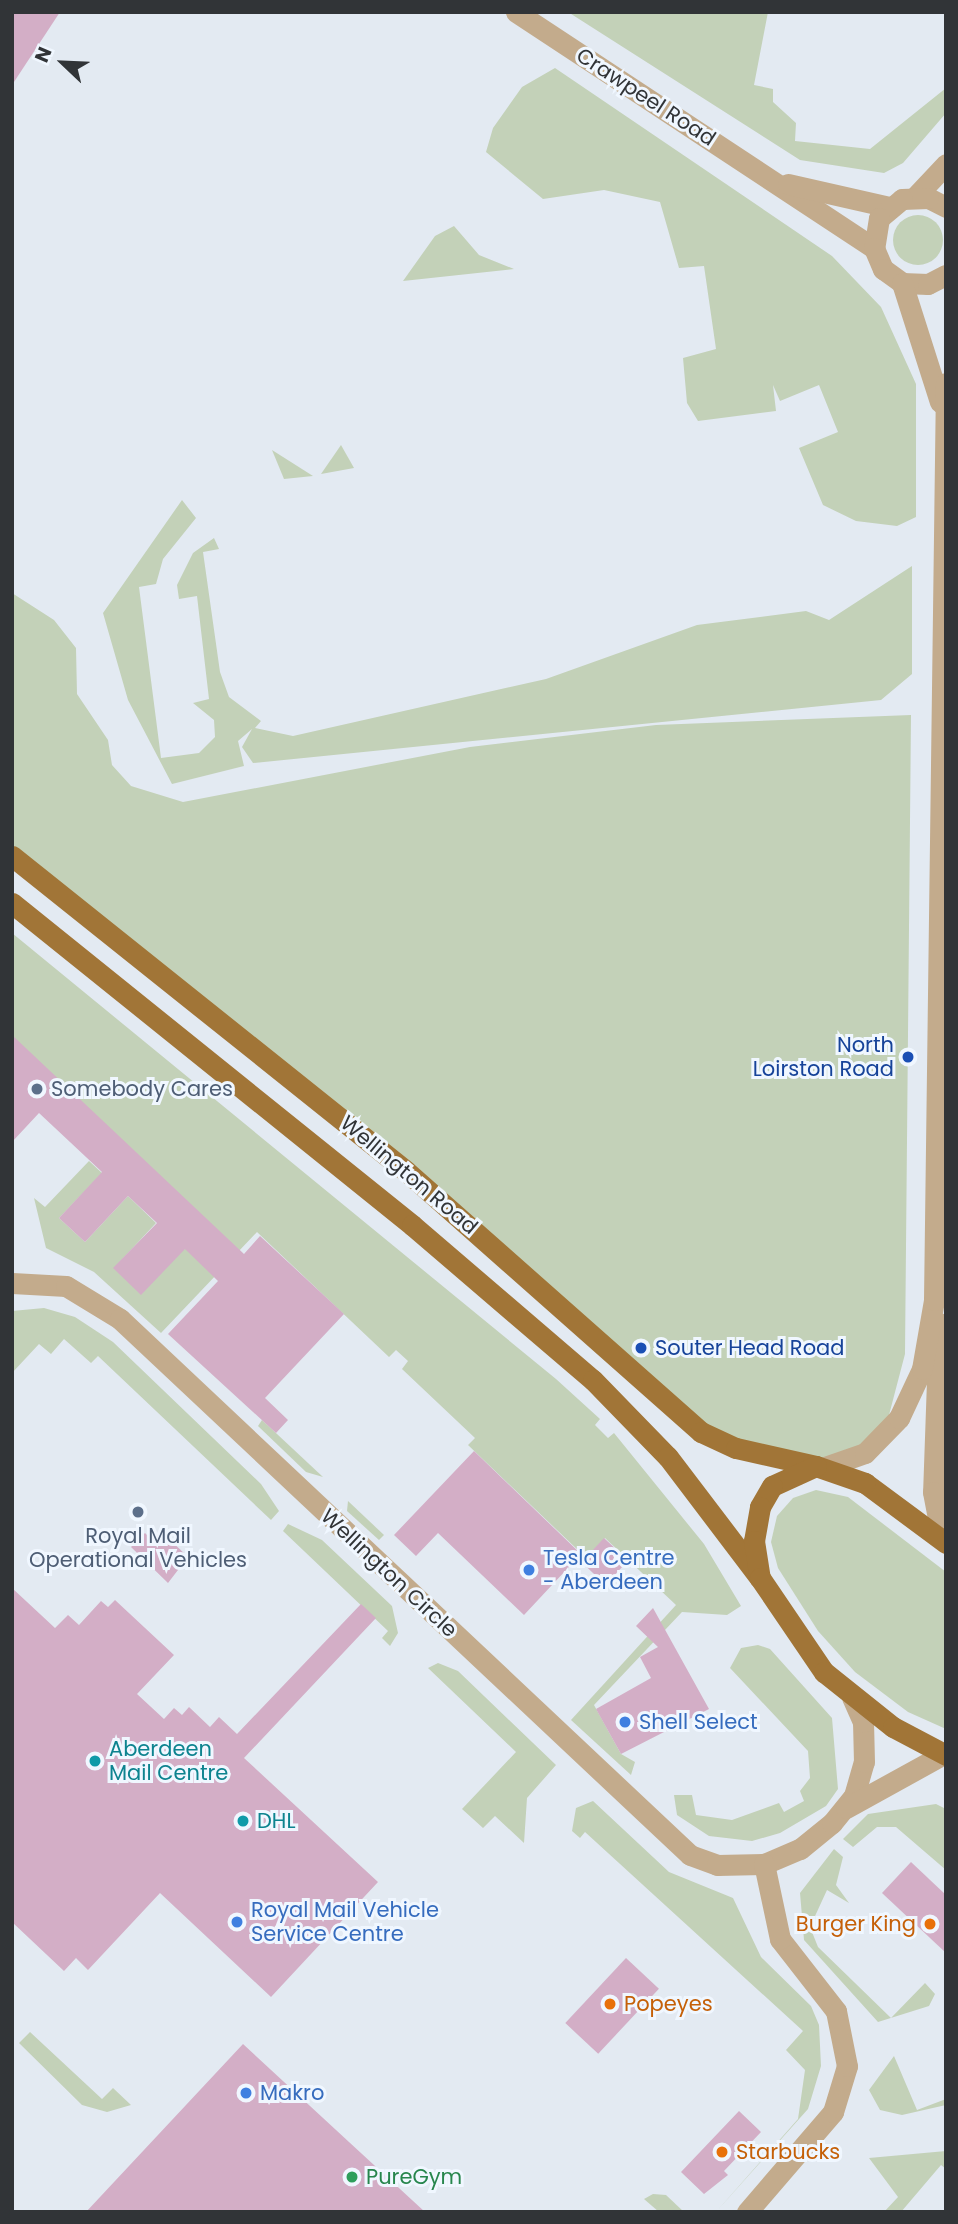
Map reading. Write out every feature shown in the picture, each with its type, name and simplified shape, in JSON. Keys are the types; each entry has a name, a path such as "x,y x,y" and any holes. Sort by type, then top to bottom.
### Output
{"main road":[{"name":"Wellington Road","path":"12,856 416,1180 701,1432 745,1450 820,1467 876,1490 944,1541"},
{"name":"Wellington Road","path":"12,903 412,1225 593,1380 668,1457 760,1578 810,1657 852,1697 944,1756"},
{"path":"760,1578 754,1541 760,1507 781,1478 820,1467"}],"street":[{"name":"Crawpeel Road","path":"516,12 874,248"},
{"path":"946,164 916,196 889,207 879,218 874,248 883,269 902,283 928,284 946,275"},
{"name":"Crawpeel Road","path":"776,181 889,207"},
{"path":"916,196 946,207"},
{"path":"902,283 943,411"},
{"path":"820,1467 865,1453 899,1418 922,1369 934,1300 943,411 946,383"},
{"name":"Wellington Circle","path":"12,1283 66,1286 120,1319 676,1844 718,1864 764,1864 800,1849 846,1808 944,1756"},
{"path":"934,1300 941,1345 933,1503 944,1541"},
{"path":"846,1808 865,1748 852,1697"},
{"path":"747,2212 833,2112 847,2066 836,2011 780,1939 764,1864"}],"green space":[{"path":"568,12 768,12 754,85 773,89 773,102 796,123 795,141 870,149 946,88 946,113 903,163 884,173 800,160"},
{"path":"555,68 832,256 881,307 916,384 916,517 897,526 856,521 823,505 799,448 838,432 819,385 780,401 773,385 776,411 698,421 687,403 683,358 716,349 704,266 679,268 660,202 604,190 543,199 486,152 493,128 522,87"},
{"path":"918,215 936,222 943,240 936,258 918,265 900,258 893,240 900,222"},
{"path":"454,226 479,255 514,269 403,281 435,236"},
{"path":"341,445 354,468 321,474"},
{"path":"272,450 313,476 284,479"},
{"path":"182,500 196,518 163,559 156,584 139,587 161,758 199,753 215,737 214,720 193,703 209,699 197,596 179,599 177,585 193,553 214,538 219,549 203,552 220,672 229,697 261,721 255,728 293,736 546,679 697,625 806,611 829,620 912,566 912,674 881,700 253,763 242,747 252,729 238,741 244,766 172,784 128,700 103,613"},
{"path":"12,593 54,620 76,648 77,694 108,740 112,765 131,786 183,802 470,747 656,725 911,715 905,1354 883,1438 846,1463 753,1453 661,1396 12,856"},
{"path":"12,933 556,1379 600,1419 595,1425 608,1438 614,1433 704,1544 741,1606 727,1615 682,1612 594,1705 621,1754 635,1762 631,1775 571,1720 676,1605 605,1538 582,1562 581,1553 468,1445 475,1438 402,1369 408,1361 396,1350 389,1357 257,1232 161,1333 94,1272 46,1248 34,1198 45,1207 89,1161 102,1173 59,1218 85,1242 128,1196 156,1223 114,1268 185,1249 12,1035"},
{"path":"44,1308 75,1317 113,1342 261,1484 279,1511 271,1520 98,1356 91,1363 64,1339 51,1354 39,1344 12,1373 12,1311"},
{"path":"262,1420 323,1477 306,1472 258,1426"},
{"path":"816,1490 848,1497 946,1572 946,1729 908,1712 855,1672 818,1631 778,1568 771,1542 777,1516 793,1498"},
{"path":"348,1501 384,1535 379,1540 347,1511"},
{"path":"288,1524 322,1540 392,1606 398,1633 390,1646 382,1638 388,1631 283,1531"},
{"path":"758,1645 770,1649 832,1718 838,1789 826,1806 780,1833 752,1841 709,1836 677,1815 674,1795 692,1795 696,1815 732,1820 779,1803 784,1812 804,1801 800,1791 810,1778 808,1751 730,1668 741,1648"},
{"path":"438,1663 458,1671 556,1765 527,1798 524,1843 495,1816 483,1828 462,1809 516,1752 428,1668"},
{"path":"593,1801 669,1872 733,1898 761,1957 811,2006 819,2025 821,2066 808,2109 716,2212 798,2119 805,2070 786,2050 803,2031 585,1832 580,1838 572,1831 576,1808"},
{"path":"936,1804 946,1809 946,1870 896,1827 877,1827 853,1847 843,1839 868,1814"},
{"path":"834,1849 843,1857 836,1885 849,1903 827,1890 810,1927 818,1947 891,2018 878,2022 804,1940 800,1893"},
{"path":"925,1983 935,1994 929,2006 891,2018"},
{"path":"30,2032 102,2099 113,2088 131,2105 107,2112 82,2105 19,2043"},
{"path":"894,2056 917,2110 946,2099 946,2105 902,2115 880,2110 869,2090"},
{"path":"946,2151 946,2169 941,2165 901,2212 884,2212 898,2197 869,2158"},
{"path":"653,2194 666,2195 684,2212 659,2212 644,2199"}],"building":[{"path":"12,12 60,12 12,85"},
{"path":"12,1035 244,1254 260,1236 344,1314 265,1398 288,1420 276,1433 168,1334 218,1281 185,1249 141,1295 113,1268 157,1223 128,1196 85,1242 59,1218 102,1172 39,1113 12,1142"},
{"path":"474,1451 581,1554 524,1615 438,1533 416,1556 394,1535"},
{"path":"145,1533 154,1542 163,1533 188,1557 168,1583 131,1547"},
{"path":"604,1538 628,1561 606,1585 581,1562"},
{"path":"12,1588 55,1628 68,1615 79,1625 101,1601 108,1607 115,1600 174,1655 137,1694 164,1719 174,1708 182,1715 189,1707 210,1727 219,1717 237,1734 361,1604 376,1618 244,1758 378,1882 271,1997 160,1893 88,1970 76,1958 64,1971 12,1922"},
{"path":"653,1608 709,1709 621,1754 596,1709 651,1678 640,1657 658,1647 636,1626"},
{"name":"Burger King","path":"911,1862 946,1895 946,1953 882,1893"},
{"name":"Popeyes","path":"626,1958 659,1989 598,2054 565,2023"},
{"name":"Makro","path":"243,2044 349,2142 425,2212 86,2212"},
{"name":"Starbucks","path":"739,2111 761,2132 724,2171 728,2175 704,2194 681,2172"}],"place":[{"name":"North Loirston Road","path":"908,1057"},
{"name":"Somebody Cares","path":"37,1089"},
{"name":"Souter Head Road","path":"641,1348"},
{"name":"Royal Mail Operational Vehicles","path":"138,1512"},
{"name":"Tesla Centre - Aberdeen","path":"529,1570"},
{"name":"Shell Select","path":"625,1722"},
{"name":"Aberdeen Mail Centre","path":"95,1761"},
{"name":"DHL","path":"243,1821"},
{"name":"Royal Mail Vehicle Service Centre","path":"237,1922"},
{"name":"Burger King","path":"930,1924"},
{"name":"Popeyes","path":"610,2004"},
{"name":"Makro","path":"246,2093"},
{"name":"Starbucks","path":"722,2152"},
{"name":"PureGym","path":"352,2177"}]}
